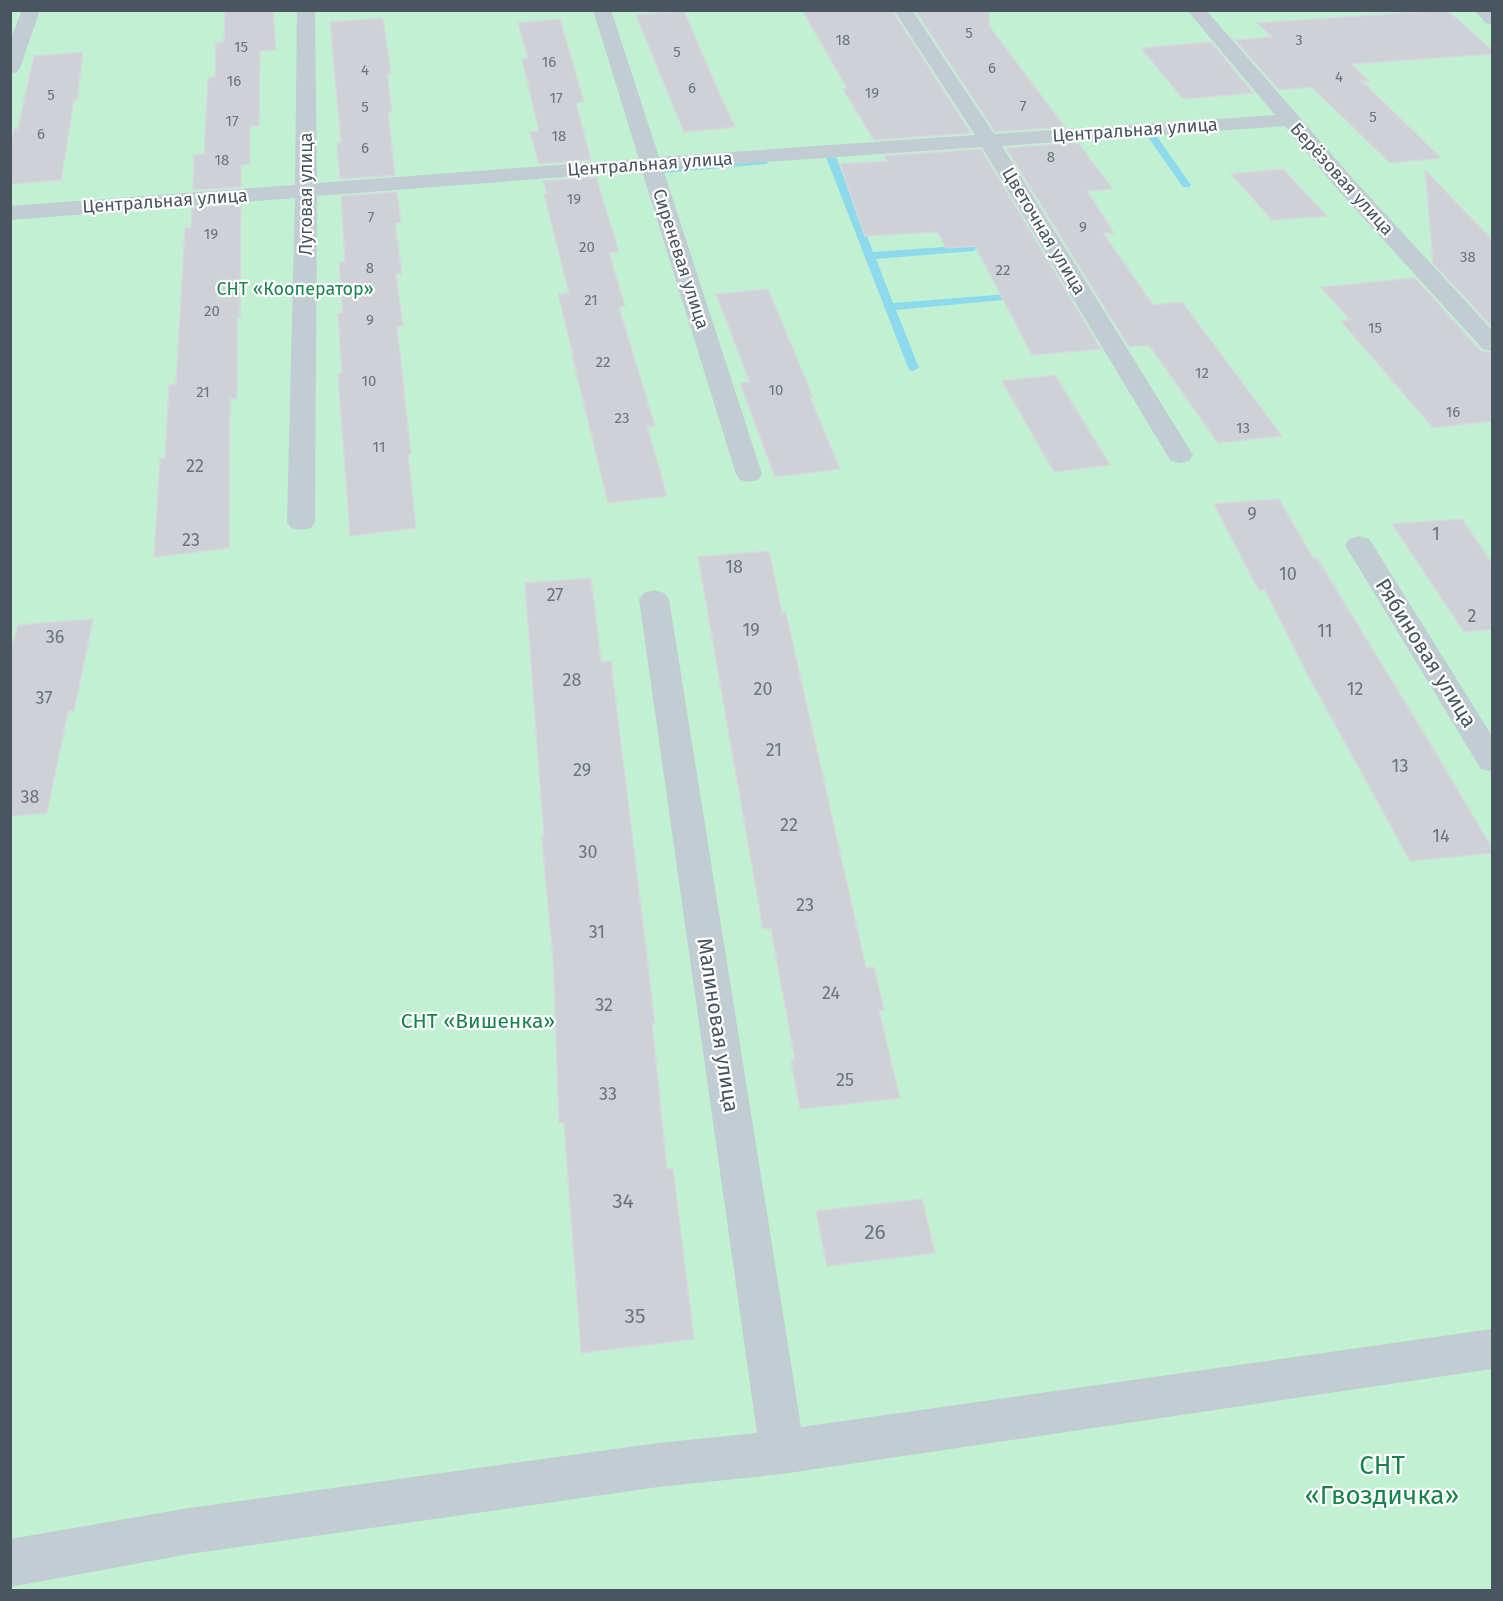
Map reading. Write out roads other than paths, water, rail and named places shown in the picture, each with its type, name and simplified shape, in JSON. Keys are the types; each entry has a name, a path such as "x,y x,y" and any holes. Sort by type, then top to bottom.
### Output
{"street":[{"path":"10,68 31,10"},
{"name":"Луговая улица","path":"301,522 306,10"},
{"name":"Сиреневая улица","path":"602,10 749,474"},
{"name":"Цветочная улица","path":"903,10 988,140 1180,455"},
{"name":"Берёзовая улица","path":"1196,10 1289,120 1492,344"},
{"path":"1483,10 1492,19"},
{"name":"Центральная улица","path":"10,213 651,164 1289,120"},
{"name":"Рябиновая улица","path":"1359,545 1492,761"},
{"name":"Малиновая улица","path":"654,599 782,1452"},
{"path":"10,1563 189,1531 658,1465 782,1452 1492,1349"}],"waterway":[{"path":"1150,133 1186,185"},
{"path":"831,157 869,256"},
{"path":"664,170 763,162"},
{"path":"869,256 973,248"},
{"path":"869,256 889,307"},
{"path":"889,307 1020,296"},
{"path":"889,307 913,368"}],"park label":[{"name":"СНТ «Кооператор»","path":"295,289"},
{"name":"СНТ «Вишенка»","path":"478,1021"},
{"name":"СНТ «Гвоздичка»","path":"1382,1480"}]}
